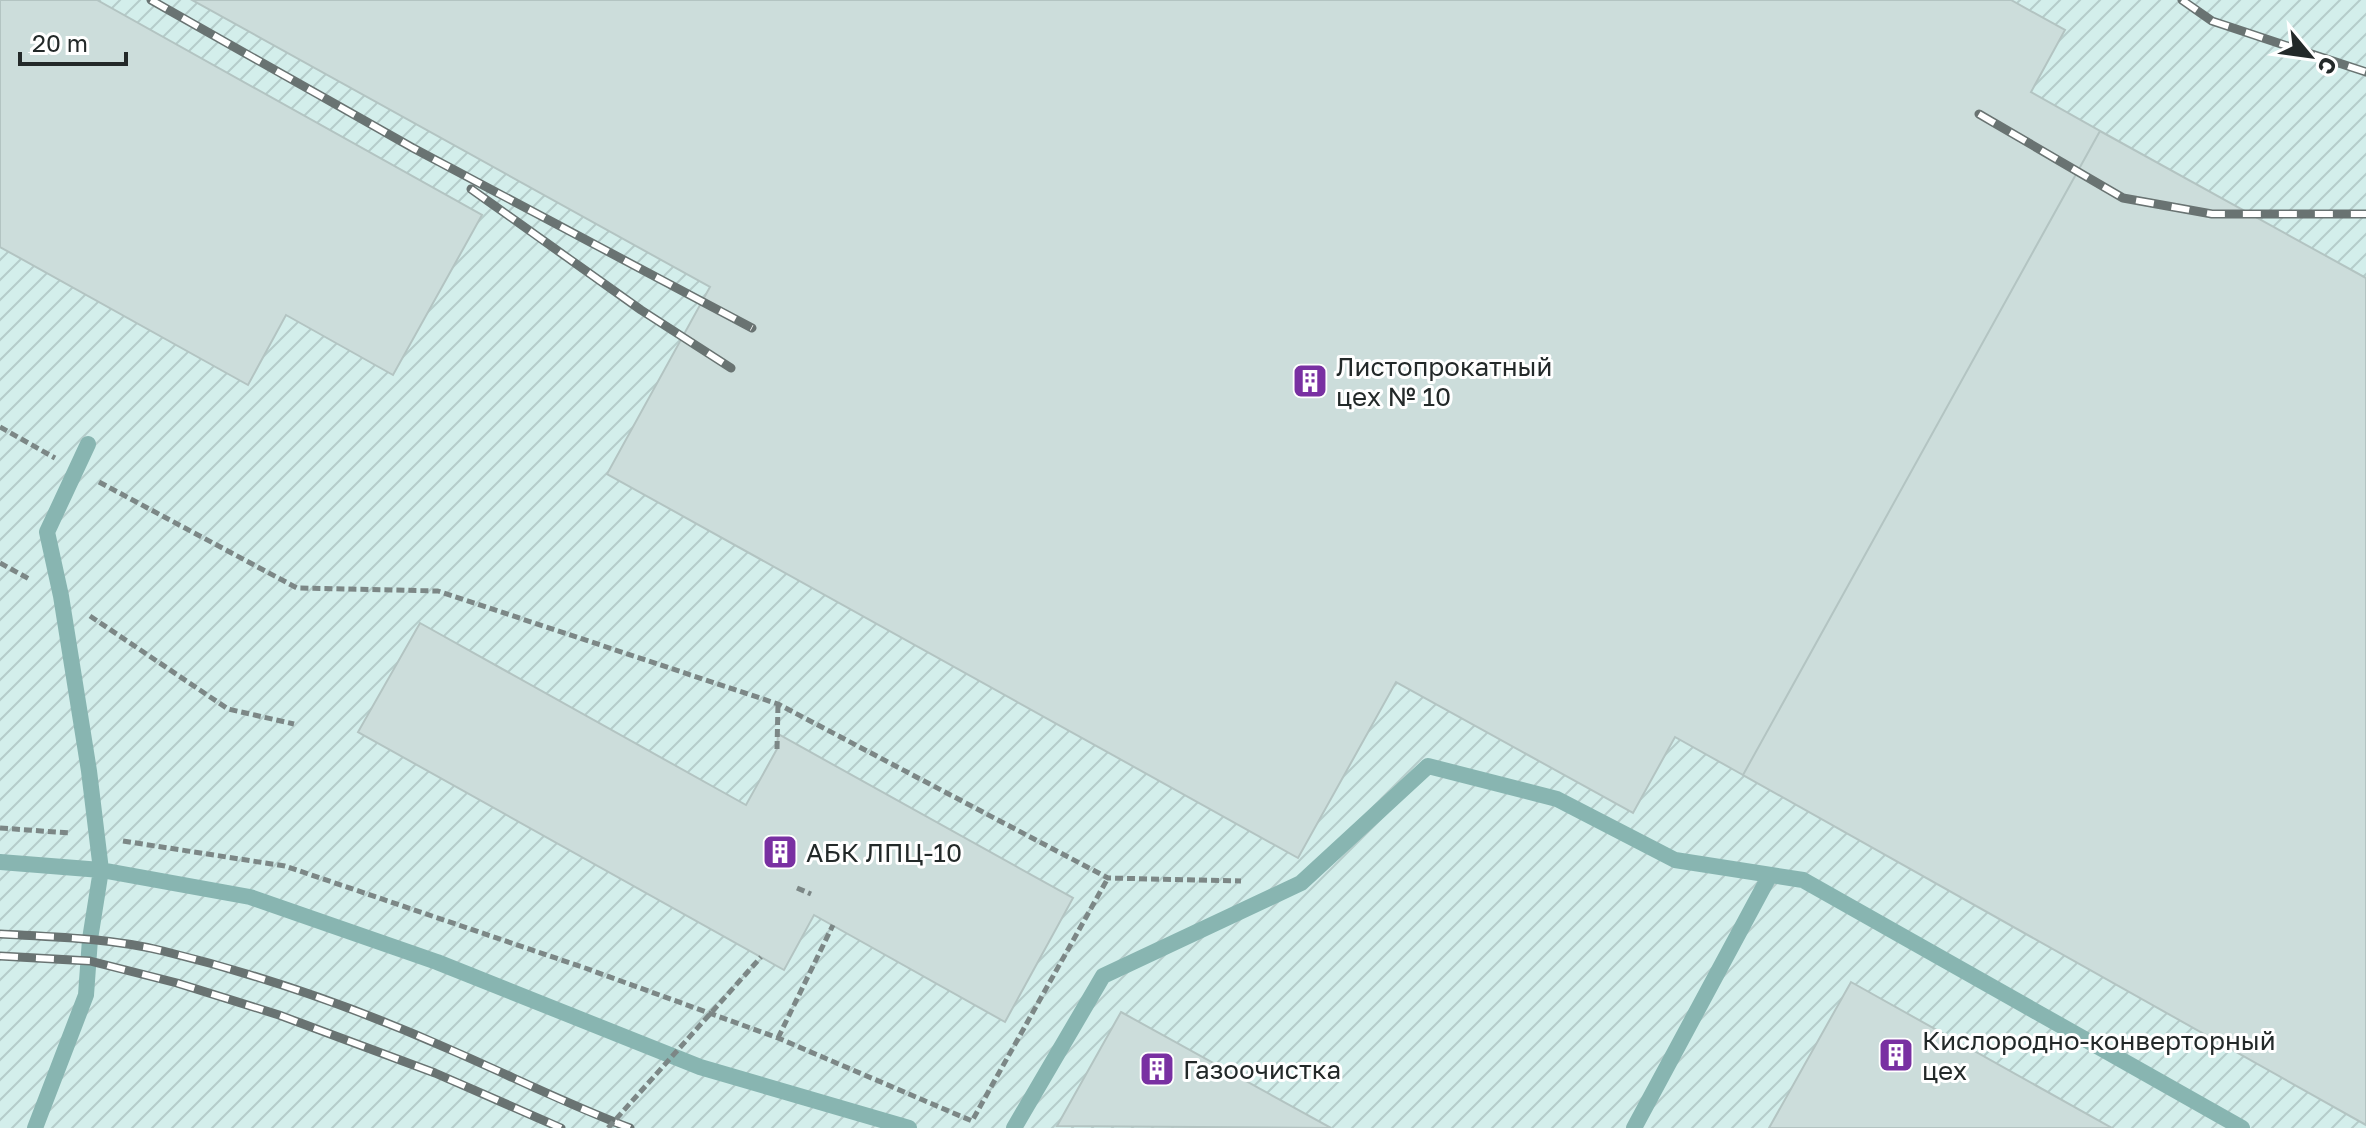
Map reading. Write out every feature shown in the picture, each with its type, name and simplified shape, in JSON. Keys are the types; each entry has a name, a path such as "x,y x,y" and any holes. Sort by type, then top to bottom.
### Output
{"lane":[{"path":"35,1128 86,995 90,939 101,870 89,771 61,596 47,532 88,444"},
{"path":"1014,1128 1103,976 1301,883 1428,766 1557,799 1675,860 1803,880 2242,1128"},
{"path":"0,862 101,870 250,897 437,962 700,1067 909,1128"},
{"path":"1634,1128 1770,875"}],"path":[{"path":"0,427 297,588 438,591 778,704 1108,878 1256,882"},
{"path":"0,563 61,596 228,709 294,724"},
{"path":"777,749 778,704"},
{"path":"0,828 50,830 285,866 585,968 778,1038 972,1121 1108,878"},
{"path":"797,888 811,894"},
{"path":"778,1038 833,925"},
{"path":"608,1128 761,957"}],"shaded area":[{"path":"0,0 2366,0 2366,1128 0,1128"}],"building":[{"path":"0,0 97,0 482,215 393,375 286,315 248,385 0,247"},
{"name":"Листопрокатный цех № 10","path":"192,0 2011,0 2065,30 2031,92 2100,131 1743,775 1675,737 1633,813 1396,682 1298,858 607,474 710,287"},
{"path":"2100,131 2366,278 2366,1125 1743,775"},
{"name":"АБК ЛПЦ-10","path":"420,623 746,805 777,749 778,734 1073,898 1005,1022 814,915 784,970 358,732"},
{"name":"Кислородно-конверторный цех","path":"1851,982 2112,1128 1769,1128"},
{"name":"Газоочистка","path":"1121,1012 1331,1128 1057,1126"}],"railway":[{"path":"151,0 413,148 752,328"},
{"path":"2182,0 2212,21 2366,72"},
{"path":"1979,114 2123,198 2212,214 2366,214"},
{"path":"471,189 641,310 731,368"},
{"path":"0,934 123,943 200,960 273,982 416,1035 630,1128"},
{"path":"0,956 90,961 177,983 279,1015 435,1073 561,1128"}],"place":[{"name":"Листопрокатный цех № 10","path":"1310,381"},
{"name":"АБК ЛПЦ-10","path":"780,852"},
{"name":"Кислородно-конверторный цех","path":"1896,1055"},
{"name":"Газоочистка","path":"1157,1069"}]}
